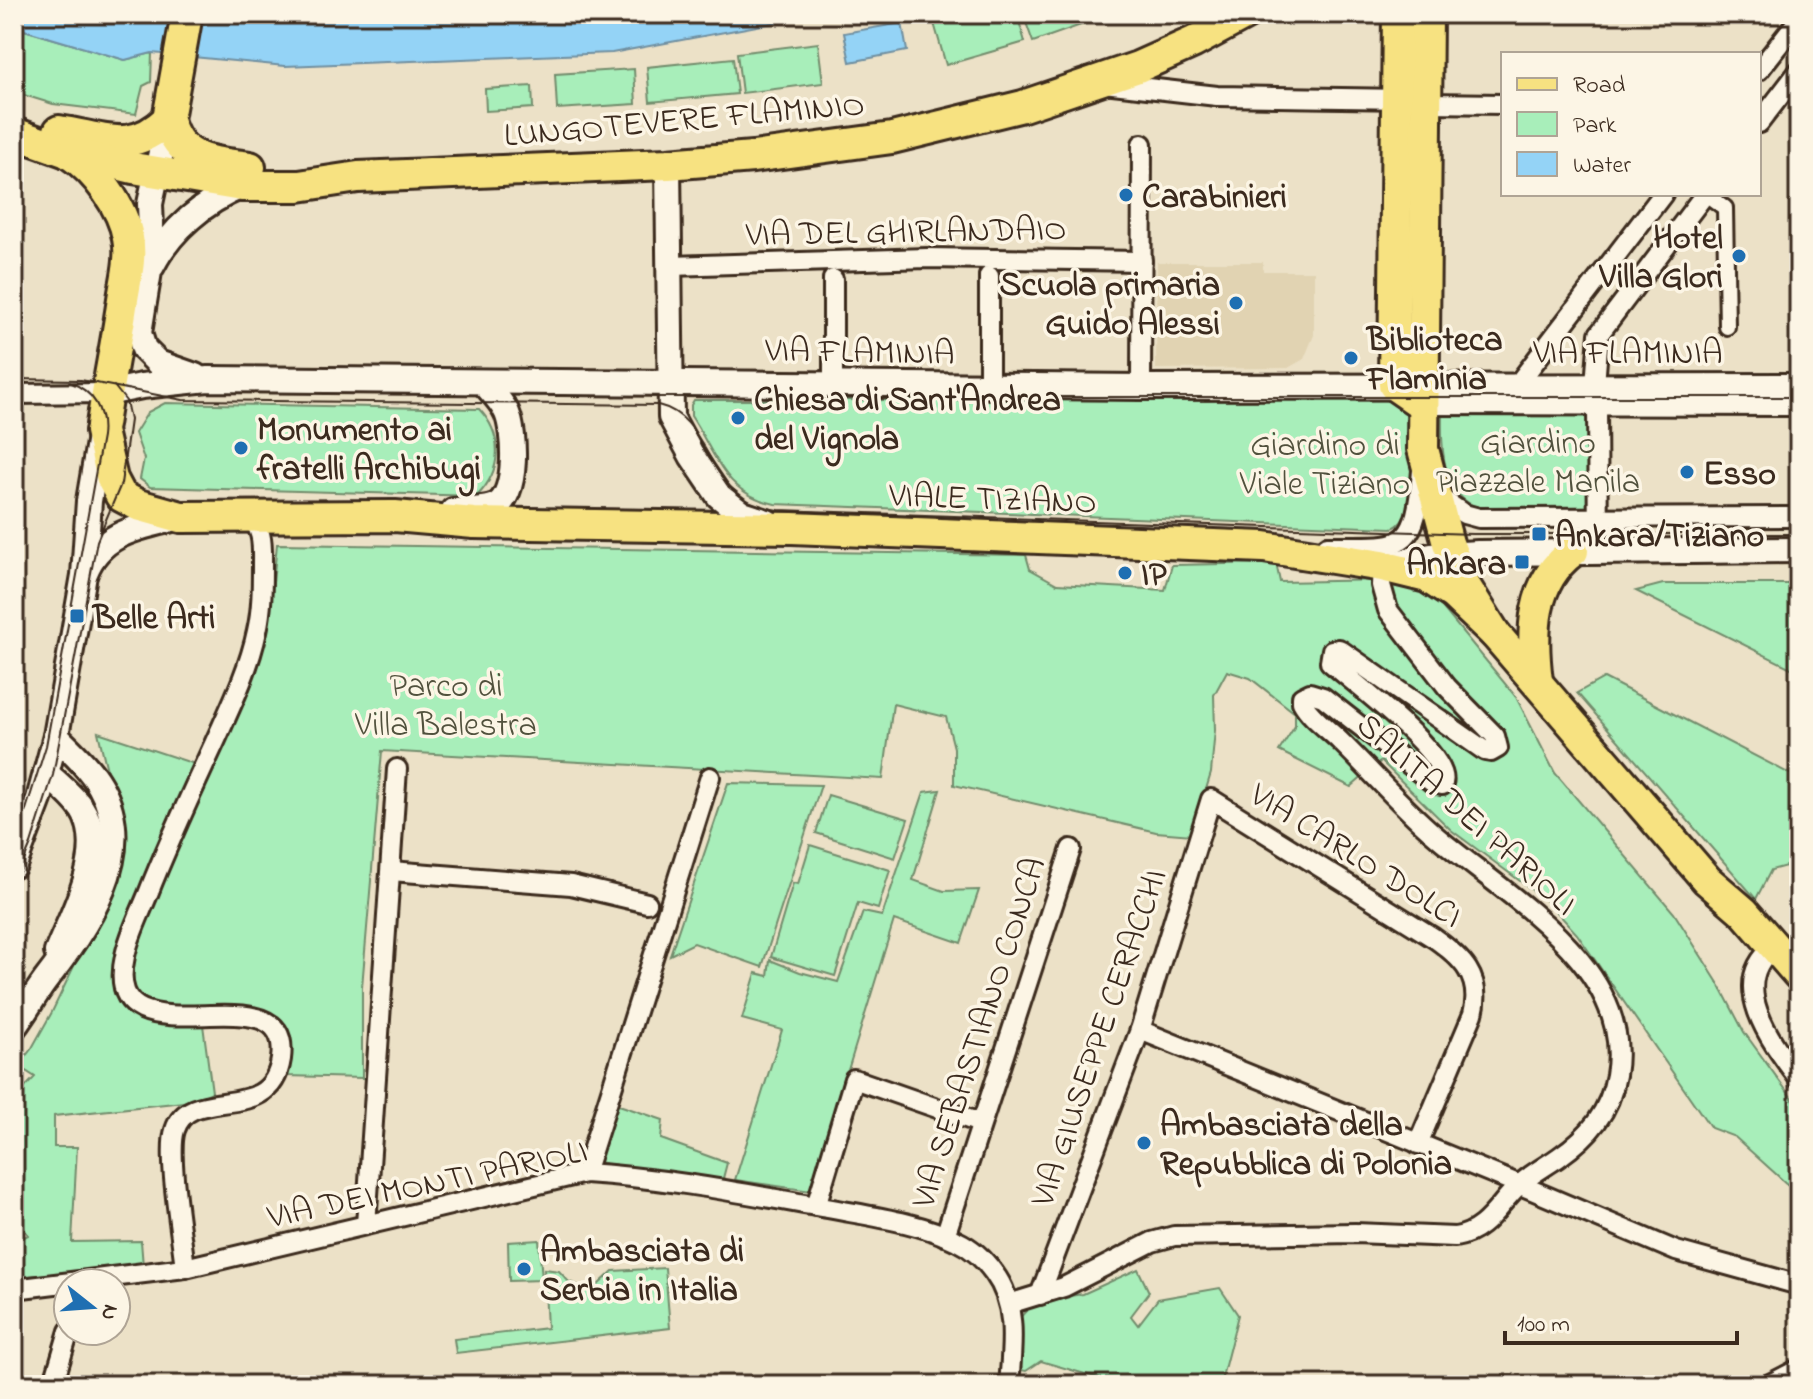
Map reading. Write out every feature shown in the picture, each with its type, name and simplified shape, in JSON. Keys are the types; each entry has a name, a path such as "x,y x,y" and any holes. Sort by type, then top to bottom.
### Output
{"main road":[{"path":"187,14 168,119 178,142 189,153 206,160 254,168 358,177"},
{"name":"LUNGOTEVERE FLAMINIO","path":"14,133 67,152 156,173 242,186 299,186 358,177 668,164 780,154 892,138 999,112 1098,82 1166,55 1246,14"},
{"path":"1398,14 1394,385 1424,395"},
{"path":"1427,14 1423,449 1465,586 1495,634"},
{"path":"14,127 127,141 148,136 168,119"},
{"path":"67,152 91,172 121,217 138,273 101,428"},
{"name":"VIALE TIZIANO","path":"101,428 112,479 121,496 138,505 181,517 395,516 474,523 792,528 1264,547 1382,566"},
{"path":"1537,681 1532,632 1536,609 1559,562 1586,551"},
{"path":"1382,566 1438,583 1495,634 1707,880 1732,924 1799,975"},
{"path":"1768,952 1799,1000"}],"street":[{"path":"1761,67 1799,19"},
{"path":"1761,120 1799,71"},
{"path":"1098,82 1217,96 1395,101 1428,90 1501,104"},
{"path":"168,119 150,204 152,239 138,273 139,326 144,349 150,356 168,368 208,379"},
{"path":"1141,387 1142,144"},
{"path":"668,164 670,409 673,422 711,487 726,504 742,514 792,528"},
{"path":"138,273 181,227 213,201 242,186"},
{"path":"1517,385 1662,196"},
{"path":"1586,551 1598,518 1596,396 1599,334 1703,196"},
{"path":"1708,196 1725,208 1727,327"},
{"name":"VIA DEL GHIRLANDAIO","path":"671,266 927,258 1142,261"},
{"path":"989,276 989,386"},
{"path":"833,279 833,384"},
{"path":"1574,313 1581,327 1599,334"},
{"path":"14,394 107,393 208,379"},
{"name":"VIA FLAMINIA","path":"208,379 1141,387 1394,385"},
{"path":"395,516 485,508 498,504 507,495 512,470 509,420 502,404 484,383"},
{"name":"VIA FLAMINIA","path":"1424,395 1517,385 1596,396 1799,386"},
{"name":"VIA FLAMINIA","path":"1424,395 1596,396 1799,406"},
{"path":"14,865 30,826 56,736 84,575 89,501 101,428"},
{"path":"1264,547 1386,545 1400,542 1410,532 1417,514 1423,449"},
{"path":"1435,493 1464,514 1479,518 1799,517"},
{"path":"132,1275 185,1268 173,1148 179,1120 195,1108 241,1102 260,1094 275,1077 281,1060 279,1037 266,1023 233,1014 181,1016 149,1013 130,1001 122,979 129,942 168,843 235,695 255,639 262,601 261,532 248,515"},
{"name":"VIALE TIZIANO","path":"84,575 95,554 114,536 181,517"},
{"name":"VIALE TIZIANO","path":"1382,566 1453,554 1799,550"},
{"name":"SALITA DEI PARIOLI","path":"1382,566 1381,585 1388,610 1447,687 1495,736 1498,748 1485,751 1339,649 1332,650 1330,662 1368,691 1411,732 1437,762 1445,774 1445,781 1442,785 1433,783 1323,697 1310,693 1302,697 1302,702 1434,835 1554,931 1597,986 1615,1031 1617,1071 1612,1091 1598,1121 1574,1146 1519,1184"},
{"path":"14,1027 89,919 113,848 110,813 99,785 56,736"},
{"path":"366,1225 397,769"},
{"path":"44,983 82,888 93,847 82,809 46,773"},
{"path":"585,1173 710,777"},
{"name":"VIA GIUSEPPE CERACCHI","path":"1040,1295 1140,1030 1211,799"},
{"name":"VIA CARLO DOLCI","path":"1211,799 1434,938 1456,954 1470,972 1476,992 1473,1014 1418,1144"},
{"name":"VIA SEBASTIANO CONCA","path":"945,1236 1071,849"},
{"path":"391,871 571,885 647,903"},
{"path":"1768,952 1754,975 1755,1003 1774,1043 1799,1079"},
{"path":"1140,1030 1676,1251 1799,1285"},
{"path":"816,1206 854,1079 980,1123"},
{"name":"VIA DEI MONTI PARIOLI","path":"185,1268 585,1173 692,1186 816,1206 914,1227 945,1236 967,1247 986,1263 1000,1281 1009,1304 1012,1343 1009,1385"},
{"path":"1009,1304 1087,1276 1152,1242 1174,1236 1355,1233 1461,1236 1483,1225 1519,1184"},
{"path":"14,1289 52,1285"},
{"path":"53,1385 64,1347"},
{"path":"1768,1385 1799,1369"}],"shaded area":[{"name":"Scuola primaria Guido Alessi","path":"1157,262 1263,262 1263,271 1314,271 1314,335 1304,359 1288,368 1156,369"}],"green space":[{"path":"966,14 1017,14 1025,42 946,65 934,23"},
{"path":"1023,14 1112,14 1033,42"},
{"path":"14,27 125,60 152,53 151,82 143,86 136,114 53,104 14,92"},
{"path":"818,43 823,83 742,93 737,53"},
{"path":"733,58 737,94 650,102 647,67"},
{"path":"634,69 636,104 557,109 555,74"},
{"path":"532,86 533,108 486,111 485,89"},
{"name":"Giardino di Viale Tiziano","path":"694,400 1389,400 1406,410 1410,494 1401,522 1392,528 775,504 744,491 723,470 691,416"},
{"path":"165,403 479,409 493,430 497,453 491,476 477,496 150,487 140,479 144,459 135,433 148,412"},
{"name":"Giardino Piazzale Manila","path":"1442,413 1588,414 1587,512 1480,508 1467,502 1457,493 1446,469"},
{"name":"Parco di Villa Balestra","path":"277,544 1026,555 1030,569 1057,584 1165,590 1172,565 1276,563 1280,582 1386,580 1428,590 1516,697 1555,773 1674,913 1720,986 1744,1032 1799,1108 1799,1195 1735,1137 1711,1128 1577,934 1547,901 1451,830 1381,761 1351,787 1279,751 1295,726 1295,713 1250,678 1227,671 1214,695 1211,773 1192,835 1156,832 954,785 954,748 946,717 893,704 883,779 382,751 362,987 362,1078 287,1076 290,1047 278,1024 250,1021 203,1025 212,1092 193,1101 54,1116 54,1147 77,1147 72,1242 141,1241 143,1266 52,1267 52,1274 14,1277 14,1242 28,1235 14,1212 14,1099 35,1077 18,1066 52,1012 109,893 121,830 98,732 213,770 245,694 270,612"},
{"path":"1663,584 1799,584 1799,672 1636,591"},
{"path":"1604,678 1796,777 1797,863 1771,870 1756,899 1577,693"},
{"path":"728,783 821,785 762,967 694,943 670,955"},
{"path":"940,790 913,880 944,891 979,890 961,943 894,920 811,1191 735,1180 782,1030 742,1019 756,973 768,976 770,960 838,982 863,912 882,916 924,792"},
{"path":"828,795 908,819 895,858 816,833"},
{"path":"810,845 890,870 878,909 858,903 835,976 771,957 793,883 798,884"},
{"path":"616,1104 663,1120 661,1139 727,1163 722,1182 597,1162"},
{"path":"539,1240 542,1280 509,1281 508,1242"},
{"path":"665,1268 670,1328 456,1353 454,1339 547,1328 544,1269 559,1271 569,1282 585,1288 598,1285 613,1271"},
{"path":"1138,1269 1149,1292 1131,1316 1138,1325 1158,1299 1220,1288 1238,1315 1220,1385 1100,1385 1102,1379 1041,1361 1026,1371 1015,1369 1016,1322 1035,1301 1083,1294"}],"water":[{"path":"14,14 821,14 612,53 285,66 152,53 125,60 14,27"},
{"path":"902,23 907,51 850,62 844,33"}],"tram line":[{"path":"14,379 81,380 183,400 658,405 677,413 690,426 735,492 754,503 779,510 1472,534 1799,534"},
{"path":"14,848 46,746 102,437 102,419 96,403 85,391 69,382"},
{"path":"14,884 31,844 53,775 97,541 121,484 130,420 126,401 114,386"},
{"path":"651,397 1799,397"}],"place":[{"name":"Carabinieri","path":"1126,195"},
{"name":"Hotel Villa Glori","path":"1739,256"},
{"name":"Scuola primaria Guido Alessi","path":"1236,303"},
{"name":"Biblioteca Flaminia","path":"1351,358"},
{"name":"Chiesa di Sant'Andrea del Vignola","path":"738,418"},
{"name":"Monumento ai fratelli Archibugi","path":"241,448"},
{"name":"Esso","path":"1687,472"},
{"name":"Ankara/Tiziano","path":"1539,534"},
{"name":"Ankara","path":"1522,562"},
{"name":"IP","path":"1125,573"},
{"name":"Belle Arti","path":"77,616"},
{"name":"Ambasciata della Repubblica di Polonia","path":"1144,1143"},
{"name":"Ambasciata di Serbia in Italia","path":"524,1269"}]}
